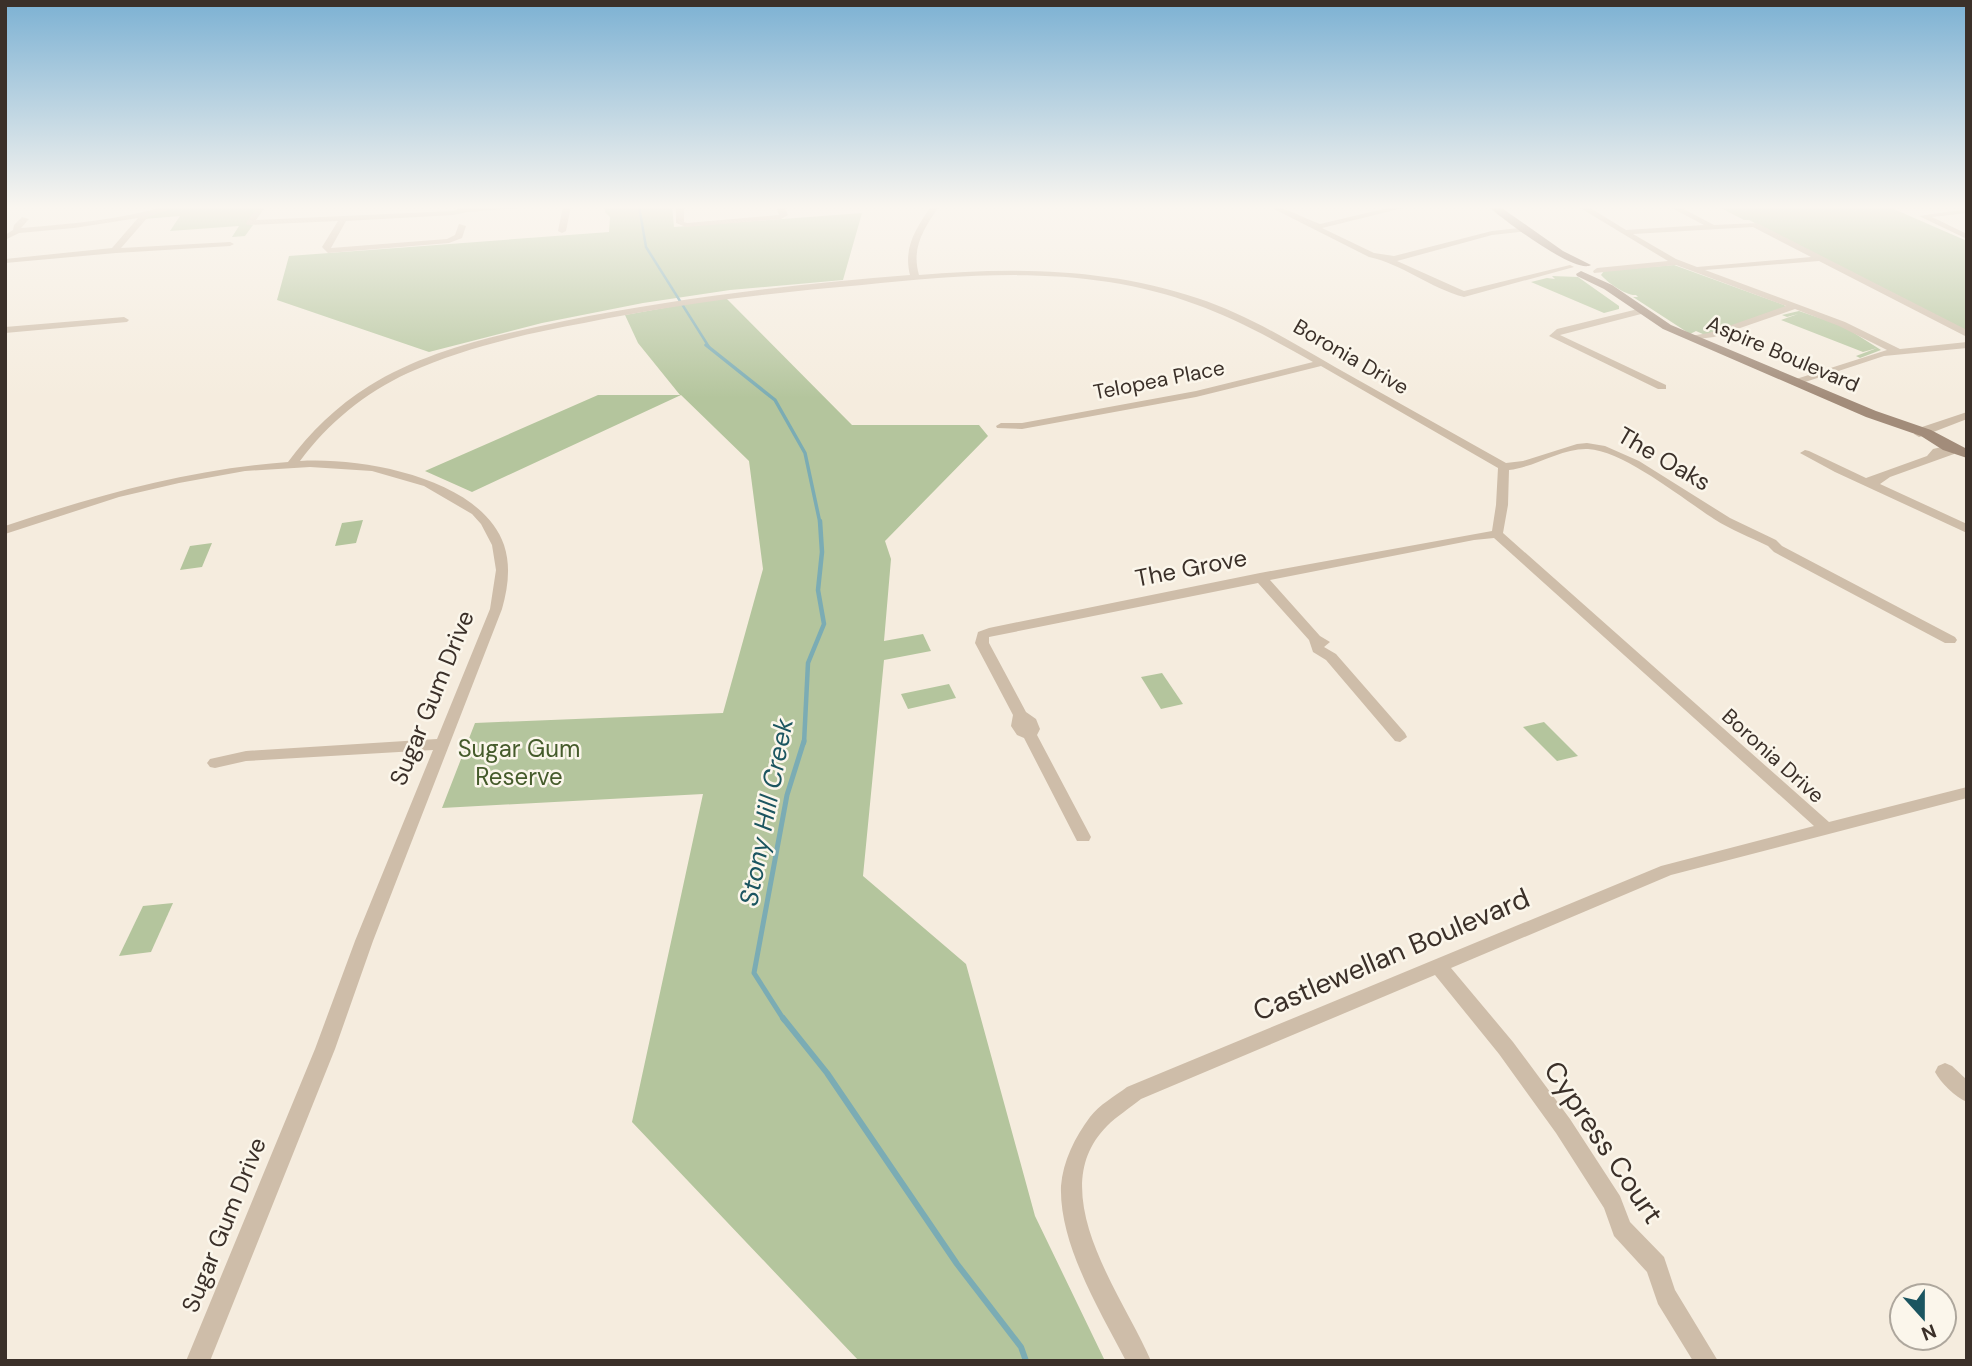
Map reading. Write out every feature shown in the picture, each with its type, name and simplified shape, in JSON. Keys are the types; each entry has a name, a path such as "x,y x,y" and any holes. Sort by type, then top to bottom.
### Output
{"street":[{"path":"913,270 915,277"},
{"path":"1414,270 1464,294 1542,273 1587,270"},
{"name":"Aspire Boulevard","path":"1584,270 1667,327 1701,338 1871,414 1926,431 1944,452 1967,455"},
{"path":"1698,270 1847,326 1894,352"},
{"path":"1841,270 1967,334"},
{"name":"Boronia Drive","path":"292,464 305,445 328,421 356,399 402,372 477,344 514,334 701,298 915,277 1017,271 1087,276 1146,286 1224,310 1323,363 1504,467"},
{"path":"1701,338 1799,307"},
{"path":"1644,312 1621,315 1569,330 1561,337 1572,345 1662,387"},
{"path":"5,330 124,320"},
{"path":"1799,384 1894,352 1964,344"},
{"name":"Telopea Place","path":"1001,426 1023,426 1196,394 1323,363"},
{"path":"1926,431 1967,415"},
{"name":"The Oaks","path":"1504,467 1525,466 1580,447 1602,448 1643,469 1755,537 1760,543 1778,549 1950,640"},
{"path":"1875,480 1944,452"},
{"path":"1805,453 1839,470 1875,480 1899,498 1967,529"},
{"name":"Sugar Gum Drive","path":"5,530 101,497 147,485 207,473 292,464 358,467 421,481 446,491 484,519 501,552 504,580 501,594 325,1049 198,1361"},
{"path":"1497,534 1504,467"},
{"name":"Boronia Drive","path":"1497,534 1826,828"},
{"name":"The Grove","path":"1083,837 1030,735 1022,732 1018,726 1020,715 982,643 983,635 998,629 1260,577 1474,536 1497,534"},
{"path":"1260,577 1315,639 1318,649 1331,657 1400,737"},
{"path":"215,763 246,755 442,744"},
{"name":"Castlewellan Boulevard","path":"1139,1361 1085,1253 1076,1228 1072,1202 1072,1180 1083,1143 1091,1130 1116,1104 1134,1093 1667,870 1967,792"},
{"name":"Cypress Court","path":"1438,965 1506,1048 1563,1126 1612,1203 1622,1229 1656,1265 1667,1296 1706,1361"},
{"path":"1945,1072 1967,1093"}],"green space":[{"path":"285,270 846,270 843,280 730,290 643,303 542,323 429,352 277,300"},
{"path":"1687,270 1786,307 1705,335 1696,331 1690,334 1633,297 1638,297 1636,295 1612,285 1601,275 1604,271"},
{"path":"1847,270 1967,270 1967,331"},
{"path":"1552,276 1578,277 1619,306 1619,309 1604,313 1531,282 1555,279"},
{"name":"Sugar Gum Reserve","path":"725,297 852,425 979,425 988,436 885,541 891,559 884,641 923,634 931,651 884,660 863,876 966,964 1035,1216 1105,1361 859,1361 632,1122 703,794 442,808 475,723 723,713 763,569 749,461 681,395 472,492 425,471 598,395 680,395 638,343 625,315"},
{"path":"1799,311 1843,326 1881,350 1860,358 1856,356 1877,348 1863,352 1781,320 1798,314 1787,317 1782,315"},
{"path":"363,520 356,543 335,546 342,523"},
{"path":"212,543 202,567 180,570 190,546"},
{"path":"1162,673 1183,704 1161,709 1141,677"},
{"path":"949,684 956,698 908,709 901,694"},
{"path":"1544,722 1578,756 1557,761 1523,727"},
{"path":"173,903 151,952 119,956 143,906"}],"waterway":[{"name":"Stony Hill Creek","path":"660,270 709,347"},
{"name":"Stony Hill Creek","path":"706,345 775,400 805,453 820,523"},
{"name":"Stony Hill Creek","path":"804,743 808,663 824,624 818,590 822,552 820,521"},
{"name":"Stony Hill Creek","path":"784,1020 754,973 787,795 804,741"},
{"name":"Stony Hill Creek","path":"783,1018 827,1073 957,1264 1021,1347 1026,1361"}]}
